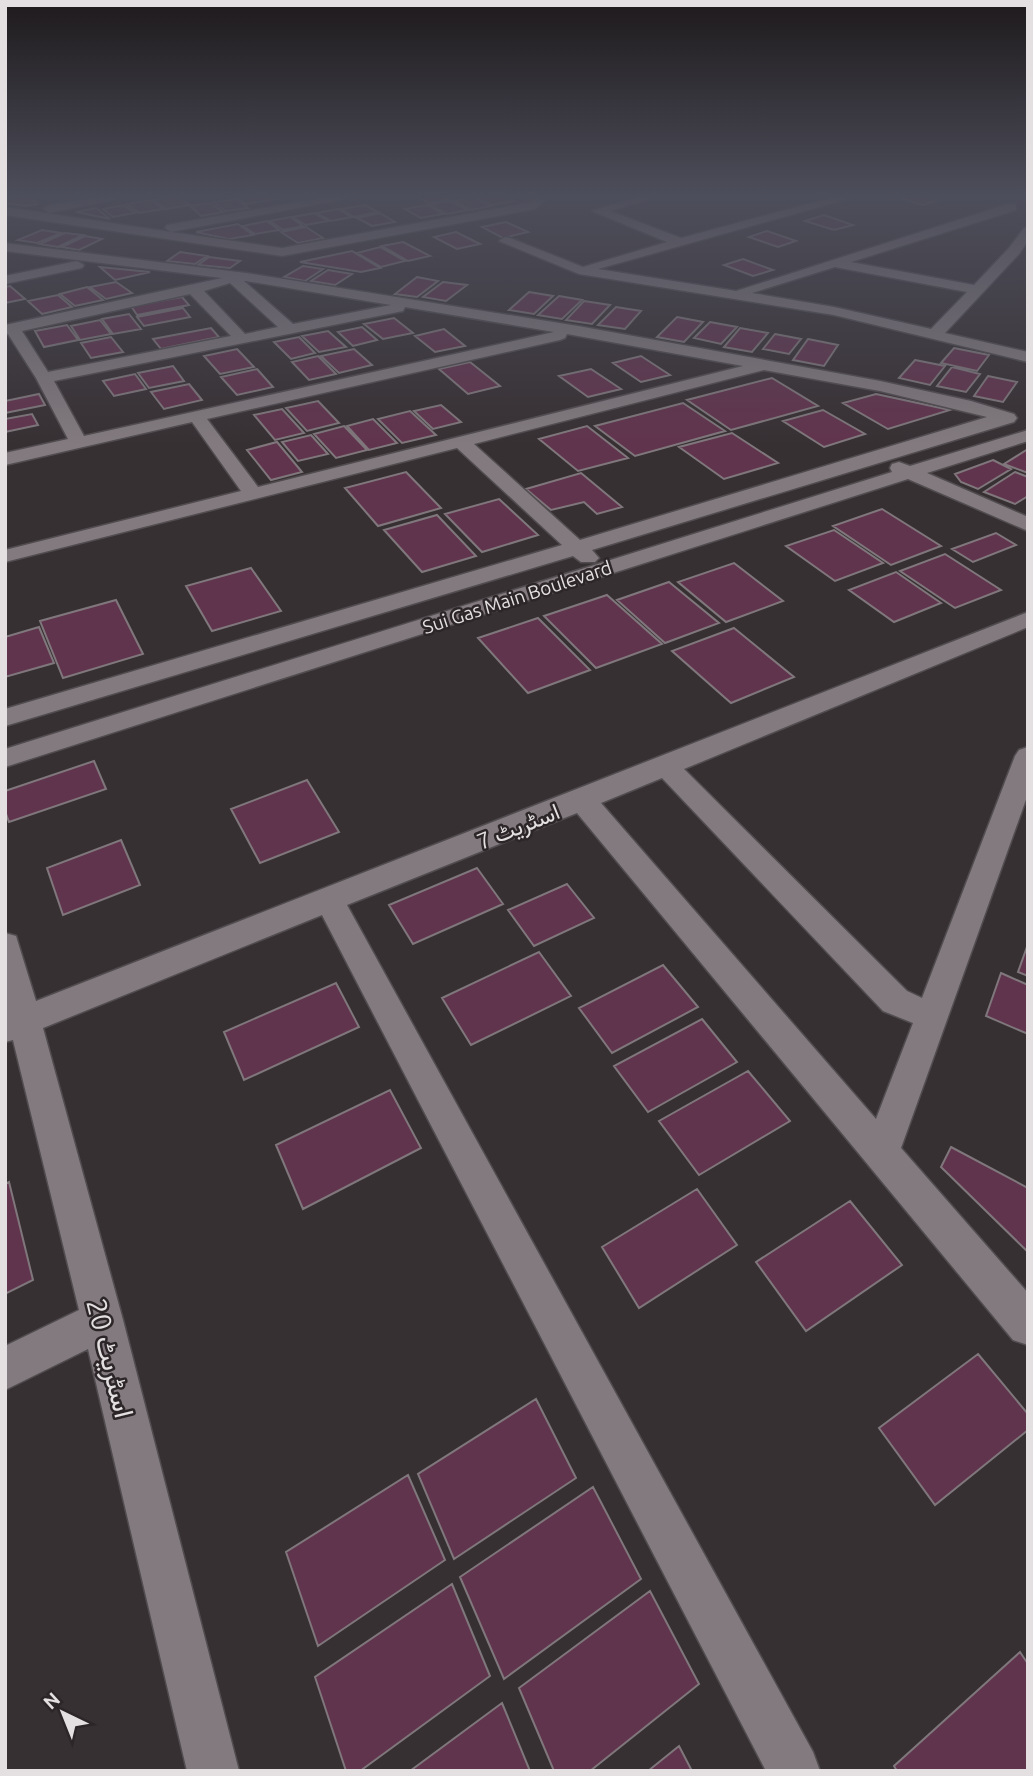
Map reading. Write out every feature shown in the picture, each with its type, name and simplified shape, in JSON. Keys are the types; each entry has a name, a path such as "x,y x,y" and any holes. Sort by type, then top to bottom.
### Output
{"street":[{"path":"240,278 290,330"},
{"path":"79,443 44,378 9,330 240,278 415,304 769,364 931,397 1028,426"},
{"path":"631,278 834,311 1028,357"},
{"path":"736,294 788,278"},
{"path":"914,278 978,290"},
{"path":"934,335 992,278"},
{"path":"193,288 242,339"},
{"path":"44,378 415,304"},
{"path":"5,459 578,331"},
{"path":"5,556 769,364"},
{"path":"196,416 253,492"},
{"name":"Sui Gas Main Boulevard","path":"5,718 876,458 1004,417"},
{"name":"Sui Gas Main Boulevard","path":"5,758 1028,435"},
{"path":"460,441 601,570"},
{"path":"876,458 1028,525"},
{"name":"اسٹریٹ 7","path":"15,1024 330,901 1028,619"},
{"path":"882,1151 1028,756"},
{"path":"666,766 895,1001 930,1016"},
{"path":"582,800 1028,1325"},
{"path":"330,901 794,1771"},
{"name":"اسٹریٹ 20","path":"5,945 15,1024 102,1320 213,1771"},
{"path":"5,1369 102,1320"}],"building":[{"path":"289,278 310,278 305,281"},
{"path":"316,278 346,278 335,285 311,281"},
{"path":"416,278 438,281 417,297 395,294"},
{"path":"116,282 132,293 106,299 90,287"},
{"path":"443,282 467,285 446,301 423,297"},
{"path":"10,286 25,299 5,303 5,287"},
{"path":"87,287 103,300 75,306 60,294"},
{"path":"529,292 553,296 534,314 509,310"},
{"path":"58,295 72,307 42,314 28,301"},
{"path":"559,296 582,300 562,319 538,315"},
{"path":"182,297 189,305 137,315 131,306"},
{"path":"584,301 610,305 592,324 566,320"},
{"path":"616,307 641,311 625,329 598,325"},
{"path":"183,308 190,317 144,326 137,317"},
{"path":"129,314 141,329 113,334 102,319"},
{"path":"677,317 703,322 684,342 657,337"},
{"path":"394,318 413,333 383,339 364,324"},
{"path":"100,320 111,334 80,340 71,326"},
{"path":"710,322 737,327 721,344 694,338"},
{"path":"67,325 78,340 44,347 35,331"},
{"path":"362,327 377,340 353,346 338,332"},
{"path":"211,328 219,337 161,349 153,339"},
{"path":"740,328 768,333 752,352 724,347"},
{"path":"444,329 465,346 435,352 415,336"},
{"path":"328,331 346,347 319,352 302,336"},
{"path":"775,334 801,339 789,354 763,349"},
{"path":"111,337 123,352 91,358 81,343"},
{"path":"299,337 315,353 291,359 274,342"},
{"path":"808,339 838,345 824,366 793,360"},
{"path":"954,348 989,355 977,371 941,363"},
{"path":"237,349 254,367 220,374 204,356"},
{"path":"354,349 372,365 339,373 321,356"},
{"path":"318,356 336,374 309,380 292,362"},
{"path":"641,356 670,375 641,382 613,363"},
{"path":"915,360 945,366 930,385 899,378"},
{"path":"470,362 500,386 468,394 439,369"},
{"path":"173,366 184,381 149,388 138,373"},
{"path":"952,367 980,374 966,392 937,386"},
{"path":"257,369 273,387 237,395 221,377"},
{"path":"591,369 621,389 588,397 559,376"},
{"path":"135,374 146,389 114,396 103,381"},
{"path":"988,376 1017,382 1003,402 974,396"},
{"path":"772,378 818,406 731,430 687,400"},
{"path":"189,384 202,400 164,409 151,392"},
{"path":"39,394 45,405 5,413 5,401"},
{"path":"876,394 950,410 888,429 843,403"},
{"path":"318,401 339,423 307,431 286,408"},
{"path":"683,403 725,431 635,456 595,426"},
{"path":"441,405 461,422 433,429 414,411"},
{"path":"282,409 304,433 275,440 254,415"},
{"path":"823,410 865,434 824,447 783,421"},
{"path":"410,411 436,435 402,443 378,419"},
{"path":"32,414 38,425 5,432 5,419"},
{"path":"373,419 397,443 369,450 347,426"},
{"path":"344,426 367,450 336,458 314,434"},
{"path":"587,426 628,458 578,471 539,439"},
{"path":"732,433 778,463 724,479 679,447"},
{"path":"311,435 328,454 298,461 282,442"},
{"path":"277,442 302,472 271,480 247,450"},
{"path":"1028,449 1028,473 1004,464"},
{"path":"993,460 1011,469 978,489 961,482 955,474"},
{"path":"406,472 441,508 378,526 345,488"},
{"path":"1015,472 1028,477 1028,496 1015,504 984,492"},
{"path":"581,473 622,507 597,514 584,502 551,510 526,489"},
{"path":"499,499 538,535 482,552 445,514"},
{"path":"882,509 941,546 891,565 833,526"},
{"path":"437,515 476,556 422,572 384,530"},
{"path":"834,530 883,563 835,581 786,546"},
{"path":"996,533 1016,545 973,562 952,549"},
{"path":"945,554 1001,590 955,608 900,571"},
{"path":"734,563 783,601 726,622 678,582"},
{"path":"251,568 281,611 212,631 186,586"},
{"path":"896,572 941,603 894,622 849,590"},
{"path":"669,582 719,623 665,643 617,600"},
{"path":"607,595 662,644 596,668 544,616"},
{"path":"116,600 143,654 63,678 40,621"},
{"path":"538,618 590,670 528,693 478,638"},
{"path":"39,627 54,663 5,677 5,637"},
{"path":"734,628 794,677 731,703 672,651"},
{"path":"94,761 106,789 9,822 5,811 5,791"},
{"path":"307,780 339,832 260,863 231,809"},
{"path":"121,840 140,885 63,915 47,868"},
{"path":"477,868 503,904 413,944 389,905"},
{"path":"567,884 594,918 534,946 508,910"},
{"path":"1028,944 1028,976 1018,972"},
{"path":"539,952 571,996 471,1045 442,998"},
{"path":"663,965 698,1007 612,1053 579,1008"},
{"path":"1001,973 1028,985 1028,1034 986,1016"},
{"path":"336,983 359,1027 244,1080 224,1032"},
{"path":"702,1019 737,1062 648,1112 614,1066"},
{"path":"748,1071 790,1121 699,1175 659,1121"},
{"path":"390,1090 421,1148 303,1209 276,1145"},
{"path":"951,1147 1028,1188 1028,1252 941,1167"},
{"path":"9,1182 33,1280 5,1294 5,1184"},
{"path":"697,1189 737,1245 639,1308 602,1247"},
{"path":"850,1201 902,1265 806,1331 756,1262"},
{"path":"978,1354 1028,1414 1028,1430 935,1505 879,1428"},
{"path":"536,1399 576,1478 454,1559 418,1474"},
{"path":"408,1475 445,1560 318,1646 286,1552"},
{"path":"593,1487 641,1579 504,1679 460,1577"},
{"path":"452,1584 490,1676 360,1771 346,1771 315,1677"},
{"path":"650,1591 699,1684 590,1771 554,1771 519,1688"},
{"path":"1020,1652 1028,1664 1028,1771 897,1771 894,1766"},
{"path":"502,1703 530,1771 410,1771"},
{"path":"679,1746 692,1771 648,1771"}]}
